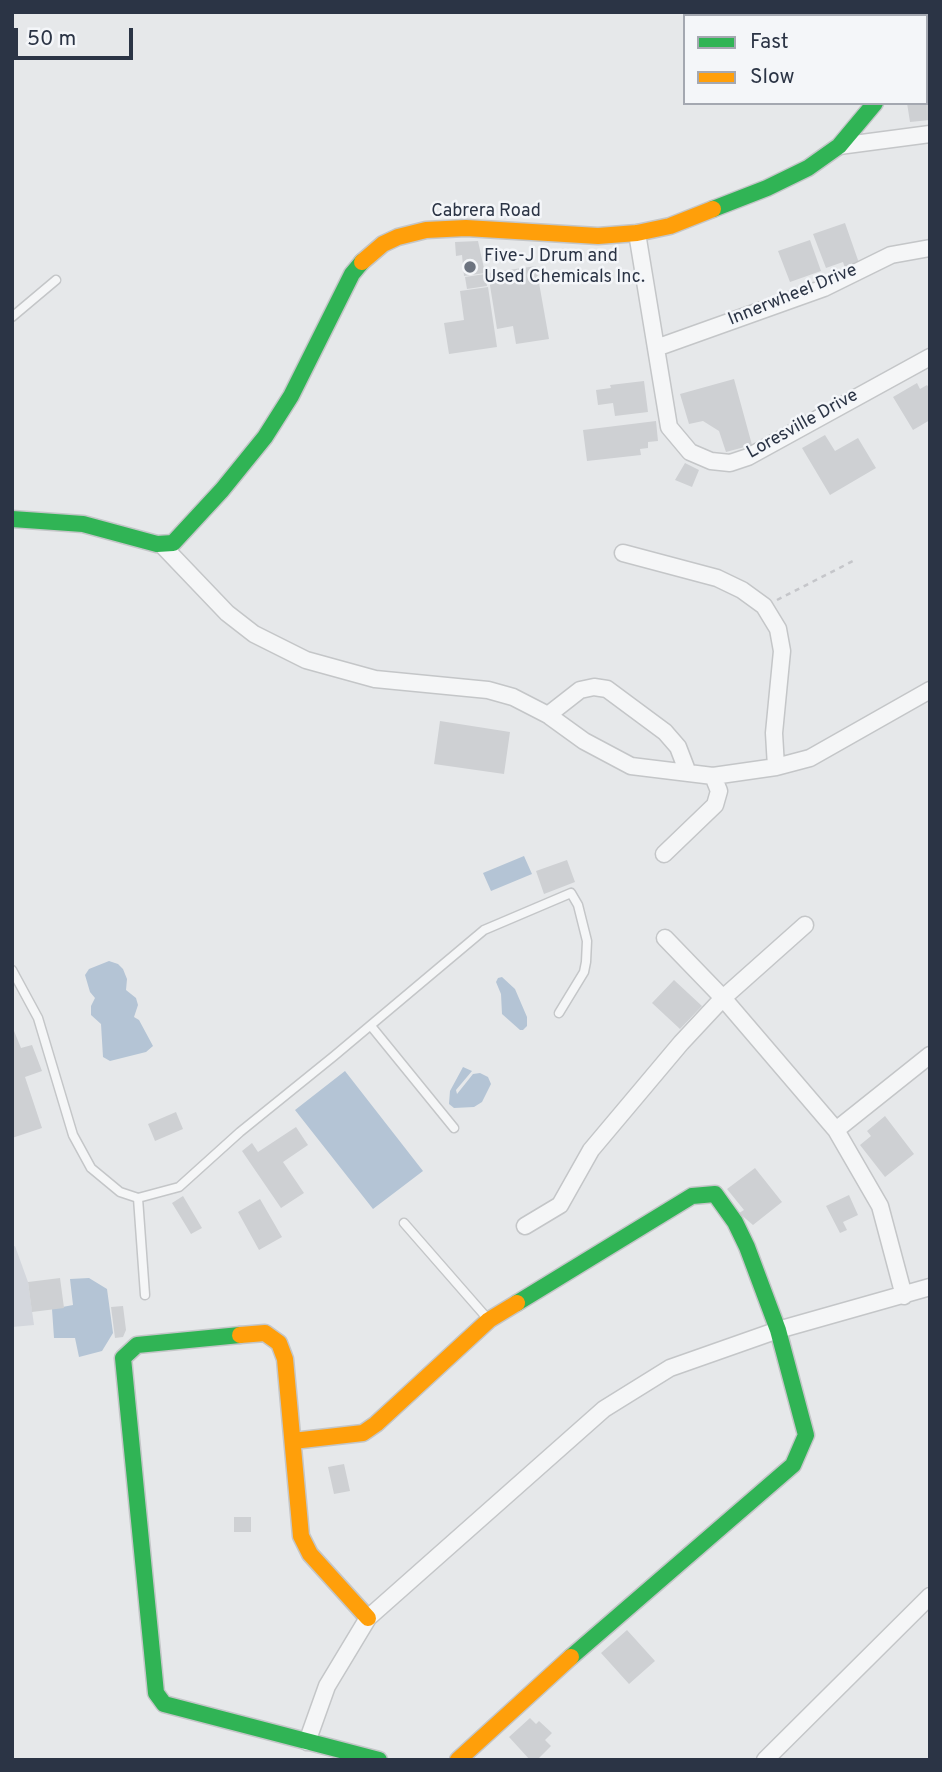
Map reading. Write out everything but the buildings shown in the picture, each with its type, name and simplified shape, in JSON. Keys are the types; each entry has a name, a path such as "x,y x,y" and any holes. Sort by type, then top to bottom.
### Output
{"street":[{"name":"Cabrera Road","path":"162,545 179,539 265,437 290,396 352,274 367,256 383,244 419,232 466,228 598,236 637,233 670,226 767,188 808,168 839,146 873,105"},
{"path":"839,146 930,134"},
{"name":"Loresville Drive","path":"637,233 669,427 690,452 711,461 730,463 748,457 930,357"},
{"name":"Innerwheel Drive","path":"656,348 824,288 891,255 930,248"},
{"path":"12,519 90,525 162,545 227,613 254,634 306,660 375,679 488,690 513,697 548,715 584,741 631,766 713,776 776,767 810,758 930,690"},
{"path":"623,553 718,578 742,590 764,606 778,629 782,651 774,733 776,767"},
{"path":"548,715 580,690 594,687 607,689 665,732 678,747 688,773"},
{"path":"664,853 715,805 719,791 713,776"},
{"path":"525,1226 560,1205 591,1150 681,1044 723,998 805,925"},
{"path":"665,938 723,998 836,1130 880,1206 904,1296"},
{"path":"836,1130 930,1055"},
{"path":"293,1441 363,1433 489,1320 691,1196 715,1194 735,1222 778,1330 806,1435 793,1465 618,1614 458,1760"},
{"path":"307,1742 327,1686 368,1618 604,1409 670,1368 778,1330 930,1287"},
{"path":"368,1618 310,1554 302,1536 285,1359 279,1343 265,1333 138,1345 124,1358 156,1693 164,1704 379,1760"},
{"path":"765,1760 930,1596"}],"lane":[{"path":"12,317 56,281"},
{"path":"12,970 38,1018 73,1135 91,1168 120,1192 138,1198 179,1187 240,1132 484,930 572,893 578,905 587,941 586,962 584,972 559,1013"},
{"path":"371,1026 454,1128"},
{"path":"138,1198 145,1295"},
{"path":"404,1223 489,1320"}],"path":[{"path":"764,606 853,561"}],"shaded area":[{"path":"15,1246 28,1282 34,1325 12,1327 12,1247"}],"water":[{"path":"524,856 532,874 491,891 483,873"},
{"path":"109,961 123,969 127,979 126,990 136,998 138,1005 134,1017 139,1020 153,1046 146,1052 110,1061 103,1057 101,1024 91,1015 95,998 90,992 85,975 89,969"},
{"path":"502,977 515,989 527,1017 527,1026 523,1030 502,1014 501,994 496,982"},
{"path":"463,1067 472,1071 456,1090 457,1094 473,1074 480,1073 488,1077 491,1084 482,1102 474,1107 454,1108 449,1104 450,1091"},
{"path":"345,1071 423,1171 373,1209 295,1110"},
{"path":"89,1278 107,1289 113,1333 102,1351 79,1357 75,1338 54,1338 52,1309 73,1305 70,1279"}],"traffic: fast":[{"path":"713,209 767,188 808,168 839,146 873,105"},
{"path":"12,519 83,524 157,544 173,543 222,490 265,437 291,396 352,274 362,262"},
{"path":"517,1303 692,1196 715,1194 735,1222 747,1247 778,1330 806,1435 793,1465 571,1657"},
{"path":"240,1335 137,1345 123,1358 156,1693 164,1704 379,1760"}],"traffic: slow":[{"path":"362,262 383,244 426,230 466,228 598,236 637,233 670,226 713,209"},
{"path":"293,1441 363,1433 489,1320 517,1303"},
{"path":"240,1335 265,1333 279,1343 285,1359 301,1536 310,1554 368,1618"},
{"path":"458,1760 571,1657"}],"place":[{"name":"Five-J Drum and Used Chemicals Inc.","path":"470,267"}]}
